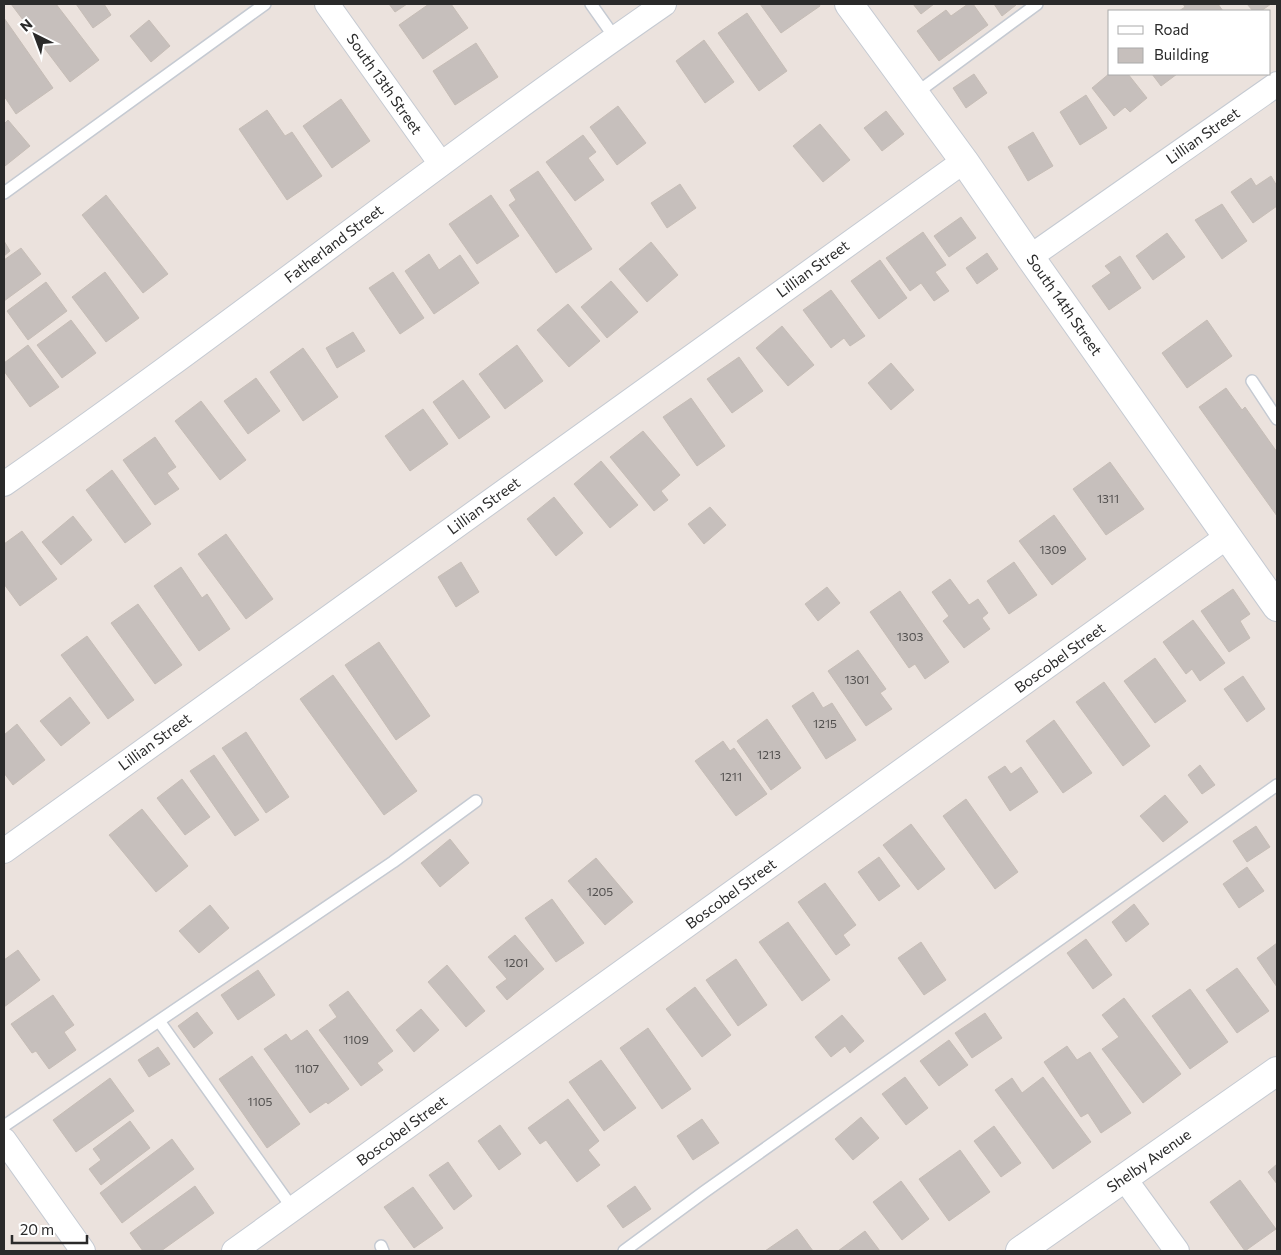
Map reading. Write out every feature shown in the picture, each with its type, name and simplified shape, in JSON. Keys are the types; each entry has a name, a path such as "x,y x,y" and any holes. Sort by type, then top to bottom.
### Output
{"street":[{"name":"South 13th Street","path":"327,4 441,164"},
{"name":"Fatherland Street","path":"4,484 103,415 441,164 664,4"},
{"name":"South 14th Street","path":"849,4 964,161 1228,536 1274,596"},
{"name":"Lillian Street","path":"1030,257 1277,84"},
{"name":"Lillian Street","path":"4,851 964,161"},
{"name":"Boscobel Street","path":"234,1251 1228,536"},
{"name":"Shelby Avenue","path":"1020,1251 1277,1071"},
{"path":"4,1140 83,1251"},
{"path":"1124,1178 1178,1251"}],"lane":[{"path":"4,193 264,4"},
{"path":"591,4 615,38"},
{"path":"916,94 1037,4"},
{"path":"1252,381 1277,419"},
{"path":"624,1251 1277,785"},
{"path":"4,1126 393,862 476,801"},
{"path":"158,1021 293,1209"}],"building":[{"path":"11,4 56,4 99,60 70,82"},
{"path":"76,4 104,4 111,15 93,28"},
{"path":"389,4 407,4 395,12"},
{"path":"429,4 451,4 468,28 423,59 399,25"},
{"path":"760,4 819,4 820,6 781,33"},
{"path":"913,4 934,4 921,14"},
{"path":"968,4 973,4 988,25 939,61 917,31 946,10 951,16"},
{"path":"994,4 1015,4 1016,5 1002,16"},
{"path":"1183,4 1218,4 1222,10 1180,10 1185,7"},
{"path":"1247,4 1271,4 1262,10 1252,10"},
{"path":"747,13 787,71 759,91 718,33"},
{"path":"4,18 53,88 16,114 4,96"},
{"path":"149,20 170,46 151,62 130,36"},
{"path":"704,40 734,82 705,103 676,61"},
{"path":"476,43 498,77 455,105 433,71"},
{"path":"974,74 987,93 966,108 953,88"},
{"path":"1108,75 1129,75 1147,98 1130,112 1125,107 1114,116 1092,88"},
{"path":"1153,75 1176,75 1161,86"},
{"path":"1086,95 1107,128 1080,145 1060,112"},
{"path":"341,99 370,141 332,168 303,126"},
{"path":"618,106 646,143 617,165 590,127"},
{"path":"267,110 285,136 292,132 322,176 287,200 239,129"},
{"path":"886,111 904,134 882,151 864,128"},
{"path":"8,120 30,146 5,166 4,124"},
{"path":"820,124 850,160 823,182 793,146"},
{"path":"1033,132 1053,166 1028,181 1008,147"},
{"path":"583,135 596,152 588,158 604,180 575,201 546,162"},
{"path":"538,171 592,249 556,273 509,205 516,200 510,190"},
{"path":"1271,176 1277,186 1277,206 1253,223 1231,192 1251,178 1256,186"},
{"path":"680,184 696,208 667,228 651,203"},
{"path":"106,195 168,274 143,293 82,215"},
{"path":"491,195 519,236 477,264 449,224"},
{"path":"1222,204 1247,241 1222,259 1195,220"},
{"path":"961,217 976,238 949,257 934,236"},
{"path":"923,232 946,265 935,272 949,291 934,301 921,283 910,291 886,258"},
{"path":"1167,233 1185,257 1153,280 1136,256"},
{"path":"4,241 10,251 4,256"},
{"path":"651,242 678,275 647,302 619,269"},
{"path":"21,248 41,274 4,301 4,260"},
{"path":"987,253 998,269 977,284 966,268"},
{"path":"429,254 439,270 460,255 479,283 434,314 405,271"},
{"path":"1120,256 1141,288 1109,310 1092,286 1111,273 1105,266"},
{"path":"880,260 907,298 879,319 851,281"},
{"path":"105,272 139,318 106,342 72,297"},
{"path":"393,272 424,318 400,334 369,288"},
{"path":"611,281 638,312 607,338 581,307"},
{"path":"46,282 67,311 28,340 7,311"},
{"path":"831,290 865,336 850,346 844,338 831,348 803,310"},
{"path":"568,304 600,341 569,367 537,330"},
{"path":"71,320 96,353 62,378 37,345"},
{"path":"1207,320 1232,356 1187,388 1162,353"},
{"path":"782,326 814,365 788,386 756,348"},
{"path":"353,332 365,351 337,368 326,348"},
{"path":"28,345 59,387 30,407 4,371 4,363"},
{"path":"517,345 543,381 505,409 479,374"},
{"path":"303,348 338,397 303,421 270,372"},
{"path":"739,357 763,391 732,413 707,379"},
{"path":"891,363 914,390 891,410 868,383"},
{"path":"256,378 280,411 248,434 224,401"},
{"path":"463,380 490,417 459,439 433,402"},
{"path":"1226,388 1242,410 1245,407 1277,452 1277,516 1199,407"},
{"path":"691,398 725,446 697,466 663,417"},
{"path":"201,401 246,460 220,480 175,421"},
{"path":"423,409 448,444 410,471 385,436"},
{"path":"643,431 680,475 661,491 668,500 654,511 610,457"},
{"path":"155,437 176,467 167,473 179,489 155,505 123,460"},
{"path":"601,461 638,505 610,528 574,484"},
{"path":"1110,462 1144,509 1106,535 1073,489"},
{"path":"112,470 151,524 125,543 86,490"},
{"path":"554,497 583,533 556,556 527,519"},
{"path":"710,507 726,525 704,544 688,524"},
{"path":"1054,515 1086,559 1052,585 1019,541"},
{"path":"73,516 92,540 61,565 42,542"},
{"path":"22,531 57,579 20,606 4,584 4,544"},
{"path":"226,534 273,599 246,619 198,554"},
{"path":"461,562 479,592 456,607 438,577"},
{"path":"1014,562 1037,595 1009,614 987,581"},
{"path":"181,567 202,598 207,594 230,629 199,651 154,586"},
{"path":"950,579 969,605 978,599 988,613 982,618 990,629 964,648 943,621 949,616 932,592"},
{"path":"827,587 840,603 818,621 805,604"},
{"path":"1233,589 1250,614 1240,621 1250,638 1229,652 1201,611"},
{"path":"900,591 949,662 925,679 915,664 909,668 870,612"},
{"path":"138,604 182,665 155,684 111,623"},
{"path":"1193,620 1225,663 1200,681 1192,669 1186,674 1163,642"},
{"path":"87,636 134,700 108,719 61,655"},
{"path":"379,642 430,716 396,740 345,665"},
{"path":"858,650 886,689 880,693 892,709 866,726 828,671"},
{"path":"1155,658 1186,701 1155,723 1124,681"},
{"path":"333,675 417,791 384,815 300,699"},
{"path":"1243,676 1265,709 1247,722 1224,689"},
{"path":"1104,682 1150,746 1123,766 1076,702"},
{"path":"813,692 823,708 832,703 856,740 826,759 792,706"},
{"path":"70,697 90,723 61,746 40,721"},
{"path":"767,719 801,768 771,790 737,741"},
{"path":"1054,720 1092,773 1063,793 1026,741"},
{"path":"17,724 45,760 13,785 4,773 4,735"},
{"path":"246,732 289,797 266,813 222,748"},
{"path":"723,741 730,751 734,748 767,794 736,816 695,761"},
{"path":"214,755 259,820 235,836 190,771"},
{"path":"1200,765 1215,785 1202,794 1188,775"},
{"path":"1005,766 1011,774 1021,767 1038,792 1010,811 988,777"},
{"path":"182,779 210,817 185,835 157,798"},
{"path":"1165,795 1188,822 1163,842 1140,816"},
{"path":"966,799 1018,872 995,889 943,816"},
{"path":"142,809 188,866 156,892 109,835"},
{"path":"911,824 945,869 918,890 883,845"},
{"path":"1256,826 1270,847 1247,862 1233,841"},
{"path":"450,839 469,863 440,887 421,863"},
{"path":"879,857 900,886 879,901 858,872"},
{"path":"596,858 633,902 605,925 568,881"},
{"path":"1247,867 1264,891 1239,908 1223,884"},
{"path":"825,883 856,925 843,935 850,945 836,955 798,902"},
{"path":"552,899 584,943 556,962 525,918"},
{"path":"1134,904 1149,924 1126,942 1112,922"},
{"path":"210,905 229,928 199,953 179,931"},
{"path":"788,922 830,980 802,1001 759,942"},
{"path":"515,935 544,969 507,1000 496,987 507,979 488,957"},
{"path":"1086,939 1112,975 1093,989 1067,953"},
{"path":"921,942 946,980 924,995 898,958"},
{"path":"1277,943 1277,987 1257,958"},
{"path":"18,950 40,980 4,1007 4,960"},
{"path":"736,959 767,1005 738,1026 706,980"},
{"path":"447,965 485,1011 466,1027 428,982"},
{"path":"1237,968 1269,1011 1237,1033 1206,990"},
{"path":"258,970 275,995 238,1020 221,995"},
{"path":"695,987 731,1035 702,1057 666,1009"},
{"path":"1190,989 1228,1042 1190,1069 1152,1016"},
{"path":"348,991 393,1051 377,1063 383,1070 361,1086 319,1030 337,1017 329,1005"},
{"path":"53,995 74,1025 64,1032 76,1050 49,1069 36,1051 32,1053 11,1024"},
{"path":"1124,998 1181,1074 1143,1103 1102,1049 1119,1037 1102,1015"},
{"path":"421,1009 439,1030 414,1052 396,1030"},
{"path":"197,1012 213,1033 194,1048 178,1026"},
{"path":"985,1013 1002,1038 972,1058 955,1033"},
{"path":"842,1015 864,1041 850,1053 845,1046 831,1057 815,1037"},
{"path":"648,1028 691,1089 662,1109 620,1048"},
{"path":"307,1030 349,1089 328,1104 326,1102 310,1113 264,1049 286,1034 291,1041"},
{"path":"949,1040 968,1065 939,1086 920,1061"},
{"path":"1067,1046 1077,1060 1090,1052 1131,1113 1101,1133 1088,1113 1081,1117 1044,1062"},
{"path":"158,1047 170,1064 149,1077 138,1060"},
{"path":"252,1056 300,1124 267,1148 219,1079"},
{"path":"601,1060 636,1108 604,1131 569,1082"},
{"path":"905,1077 928,1108 906,1125 882,1094"},
{"path":"1043,1077 1091,1142 1053,1169 995,1090 1012,1078 1022,1093"},
{"path":"110,1078 134,1111 76,1152 53,1120"},
{"path":"568,1099 599,1141 588,1150 600,1165 577,1182 546,1140 540,1144 528,1128"},
{"path":"861,1117 879,1138 853,1160 835,1139"},
{"path":"702,1119 719,1143 693,1160 677,1136"},
{"path":"130,1121 150,1148 101,1185 89,1169 101,1160 93,1149"},
{"path":"500,1125 521,1154 499,1170 478,1141"},
{"path":"994,1126 1021,1163 1001,1177 974,1141"},
{"path":"172,1139 194,1169 122,1223 100,1193"},
{"path":"960,1150 990,1192 949,1221 919,1179"},
{"path":"448,1162 472,1196 454,1210 429,1175"},
{"path":"1277,1164 1277,1184 1268,1172"},
{"path":"1240,1180 1276,1229 1245,1251 1210,1202"},
{"path":"901,1181 929,1219 902,1240 873,1202"},
{"path":"195,1186 214,1213 161,1251 143,1251 130,1233"},
{"path":"635,1186 651,1209 623,1228 607,1206"},
{"path":"413,1187 443,1228 414,1248 384,1207"},
{"path":"797,1229 813,1251 765,1251"},
{"path":"865,1231 880,1251 838,1251"}]}
